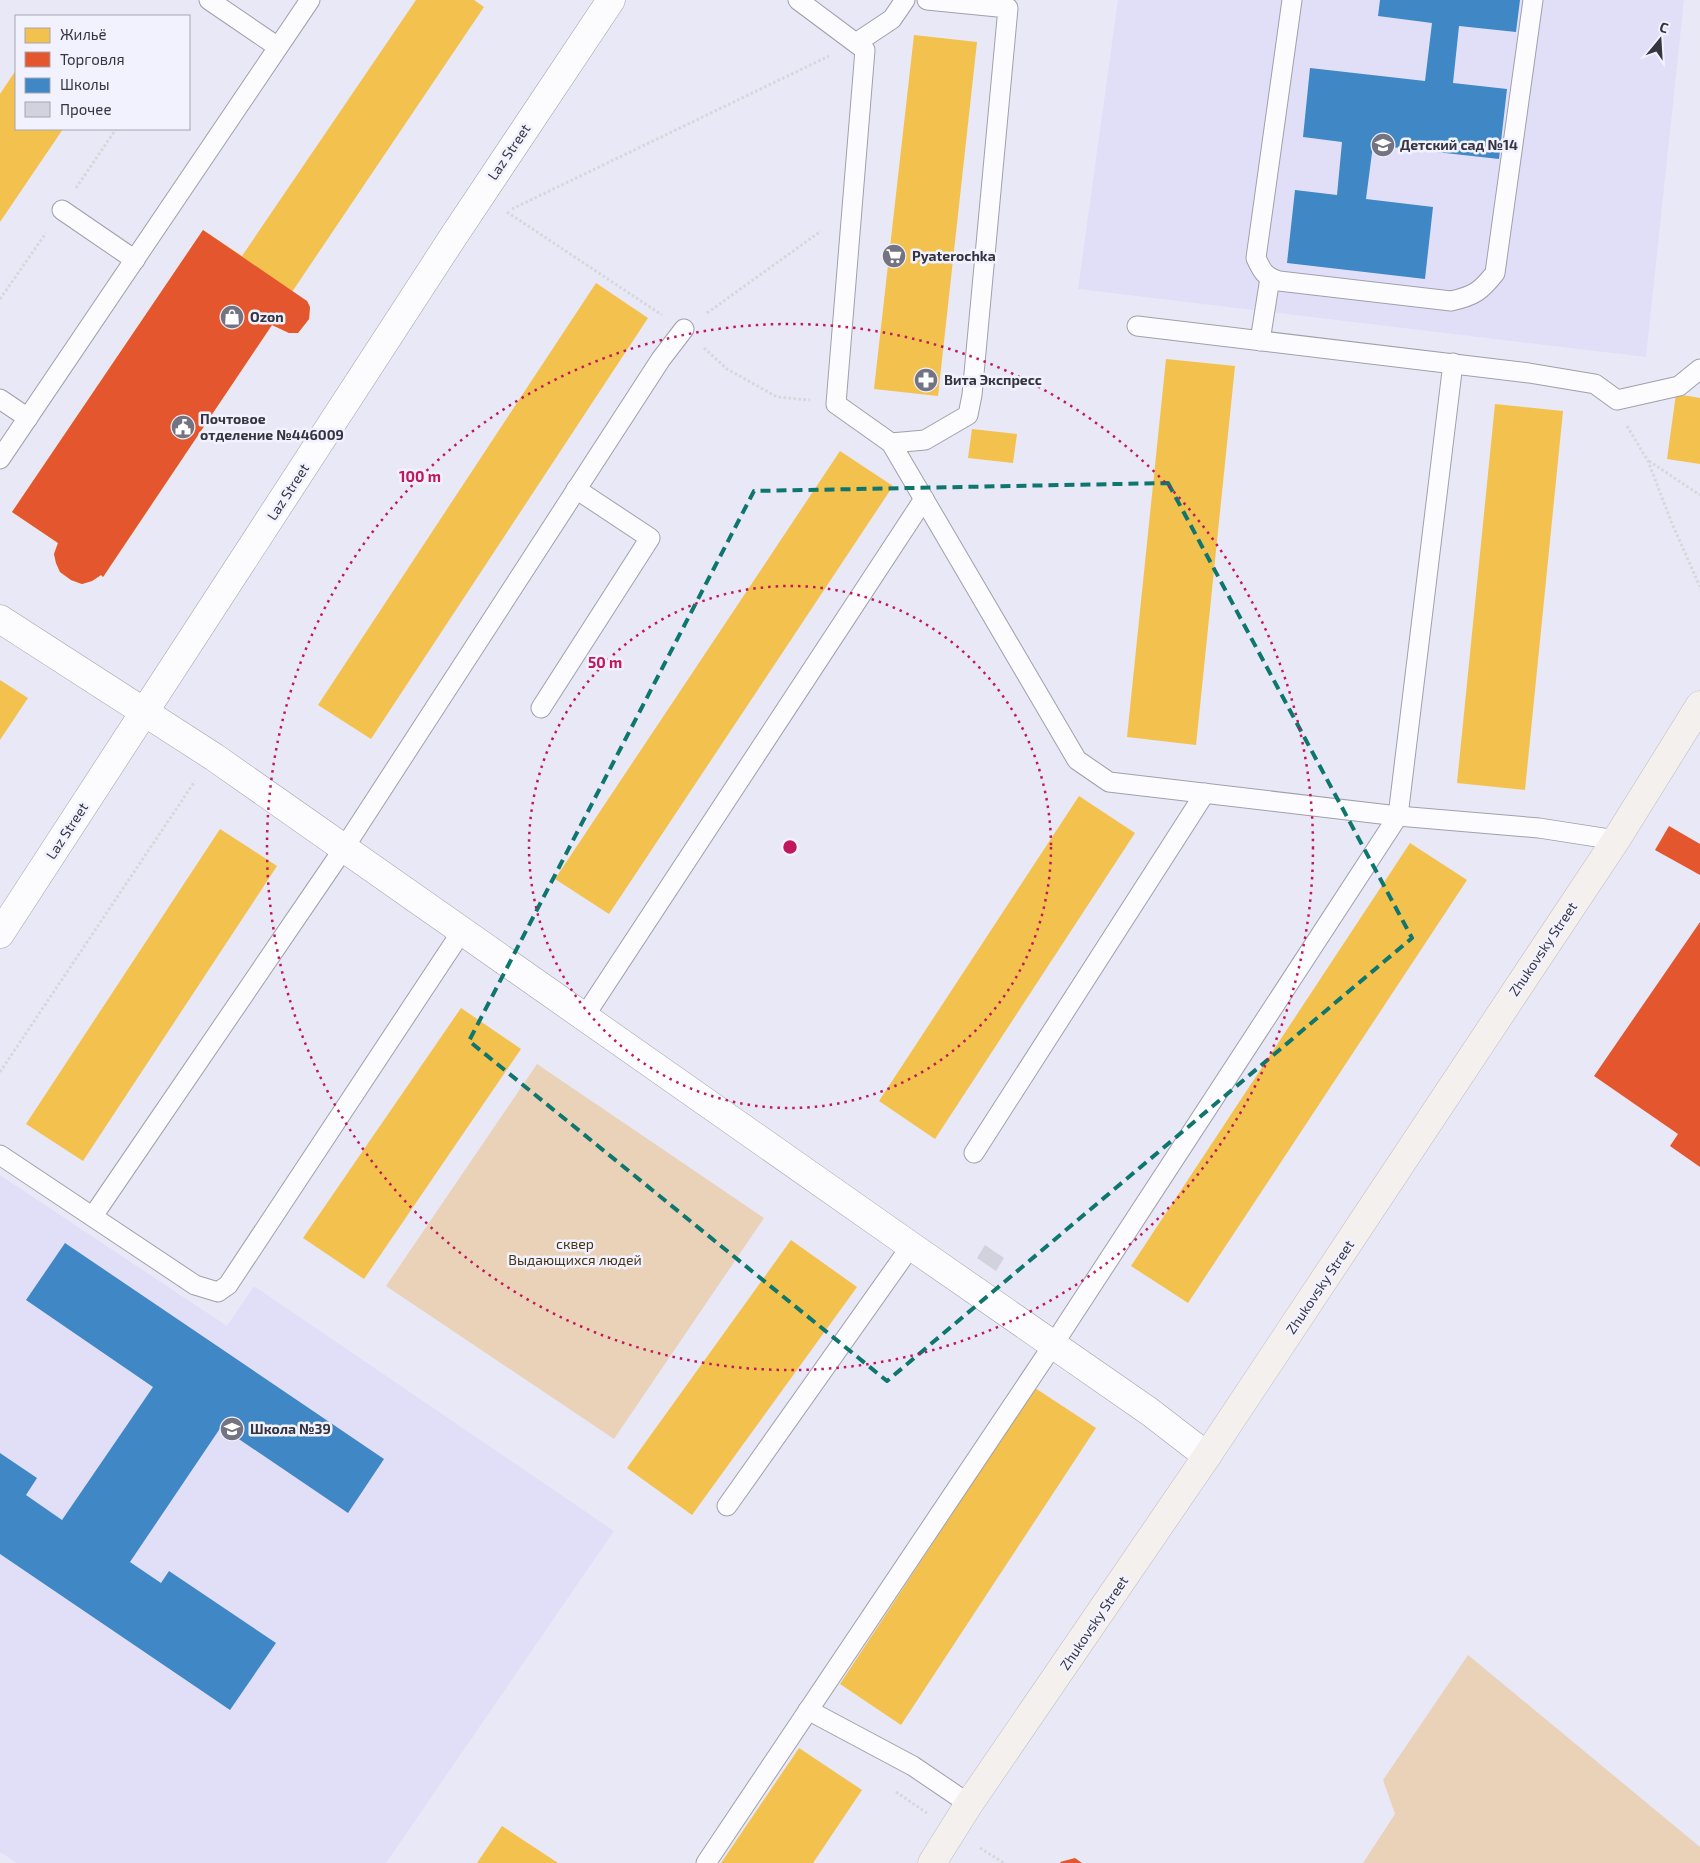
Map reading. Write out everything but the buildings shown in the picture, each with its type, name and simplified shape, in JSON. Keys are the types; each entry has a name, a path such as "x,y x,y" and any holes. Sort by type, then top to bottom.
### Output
{"main road":[{"name":"Zhukovsky Street","path":"932,1863 969,1804 1207,1456 1616,840 1700,705"}],"street":[{"name":"Laz Street","path":"0,934 442,254 611,0"},
{"path":"0,619 214,757 1150,1412 1207,1456"}],"lane":[{"path":"209,0 278,47"},
{"path":"0,459 310,0"},
{"path":"798,0 865,50 836,404 891,443 1077,760 1110,782 1398,816 1539,828 1616,840"},
{"path":"856,43 892,19 905,0"},
{"path":"891,443 925,440 968,415 972,395 1008,8 927,0"},
{"path":"1292,0 1256,258 1263,273 1279,281 1451,301 1468,298 1484,287 1495,273 1533,0"},
{"path":"62,210 135,260"},
{"path":"1260,341 1270,278"},
{"path":"1136,326 1529,373 1594,384 1617,400 1679,386 1700,369"},
{"path":"93,1216 344,848 661,359 684,329"},
{"path":"706,1863 1053,1345 1398,816 1453,363"},
{"path":"0,399 28,418"},
{"path":"541,708 650,538 576,489"},
{"path":"584,1017 924,499"},
{"path":"974,1153 1205,793"},
{"path":"0,1155 195,1285 218,1292 228,1285 462,931"},
{"path":"727,1506 911,1246"},
{"path":"808,1710 913,1766 969,1804"}],"path":[{"path":"506,211 856,43"},
{"path":"684,329 852,209"},
{"path":"1617,400 1628,428 1648,460 1671,521 1700,587"},
{"path":"1648,460 1700,495"},
{"path":"0,1072 194,783 214,757"}],"highlighted area":[{"path":"1168,483 1412,938 887,1381 469,1041 754,491"}],"shaded area":[{"name":"Детский сад №14","path":"1118,0 1684,0 1646,357 1078,289"},
{"name":"Школа №39","path":"0,1175 227,1326 254,1286 614,1531 386,1863 17,1863 0,1852"}],"green space":[{"name":"сквер Выдающихся людей","path":"537,1064 764,1218 614,1439 386,1286"},
{"path":"1468,1655 1700,1847 1700,1863 1363,1863 1395,1814 1383,1780"}],"place":[{"name":"Детский сад №14","path":"1383,145"},
{"name":"Pyaterochka","path":"894,256"},
{"name":"Ozon","path":"232,317"},
{"name":"Вита Экспресс","path":"926,380"},
{"name":"Почтовое отделение №446009","path":"183,427"},
{"name":"Школа №39","path":"232,1429"}]}
